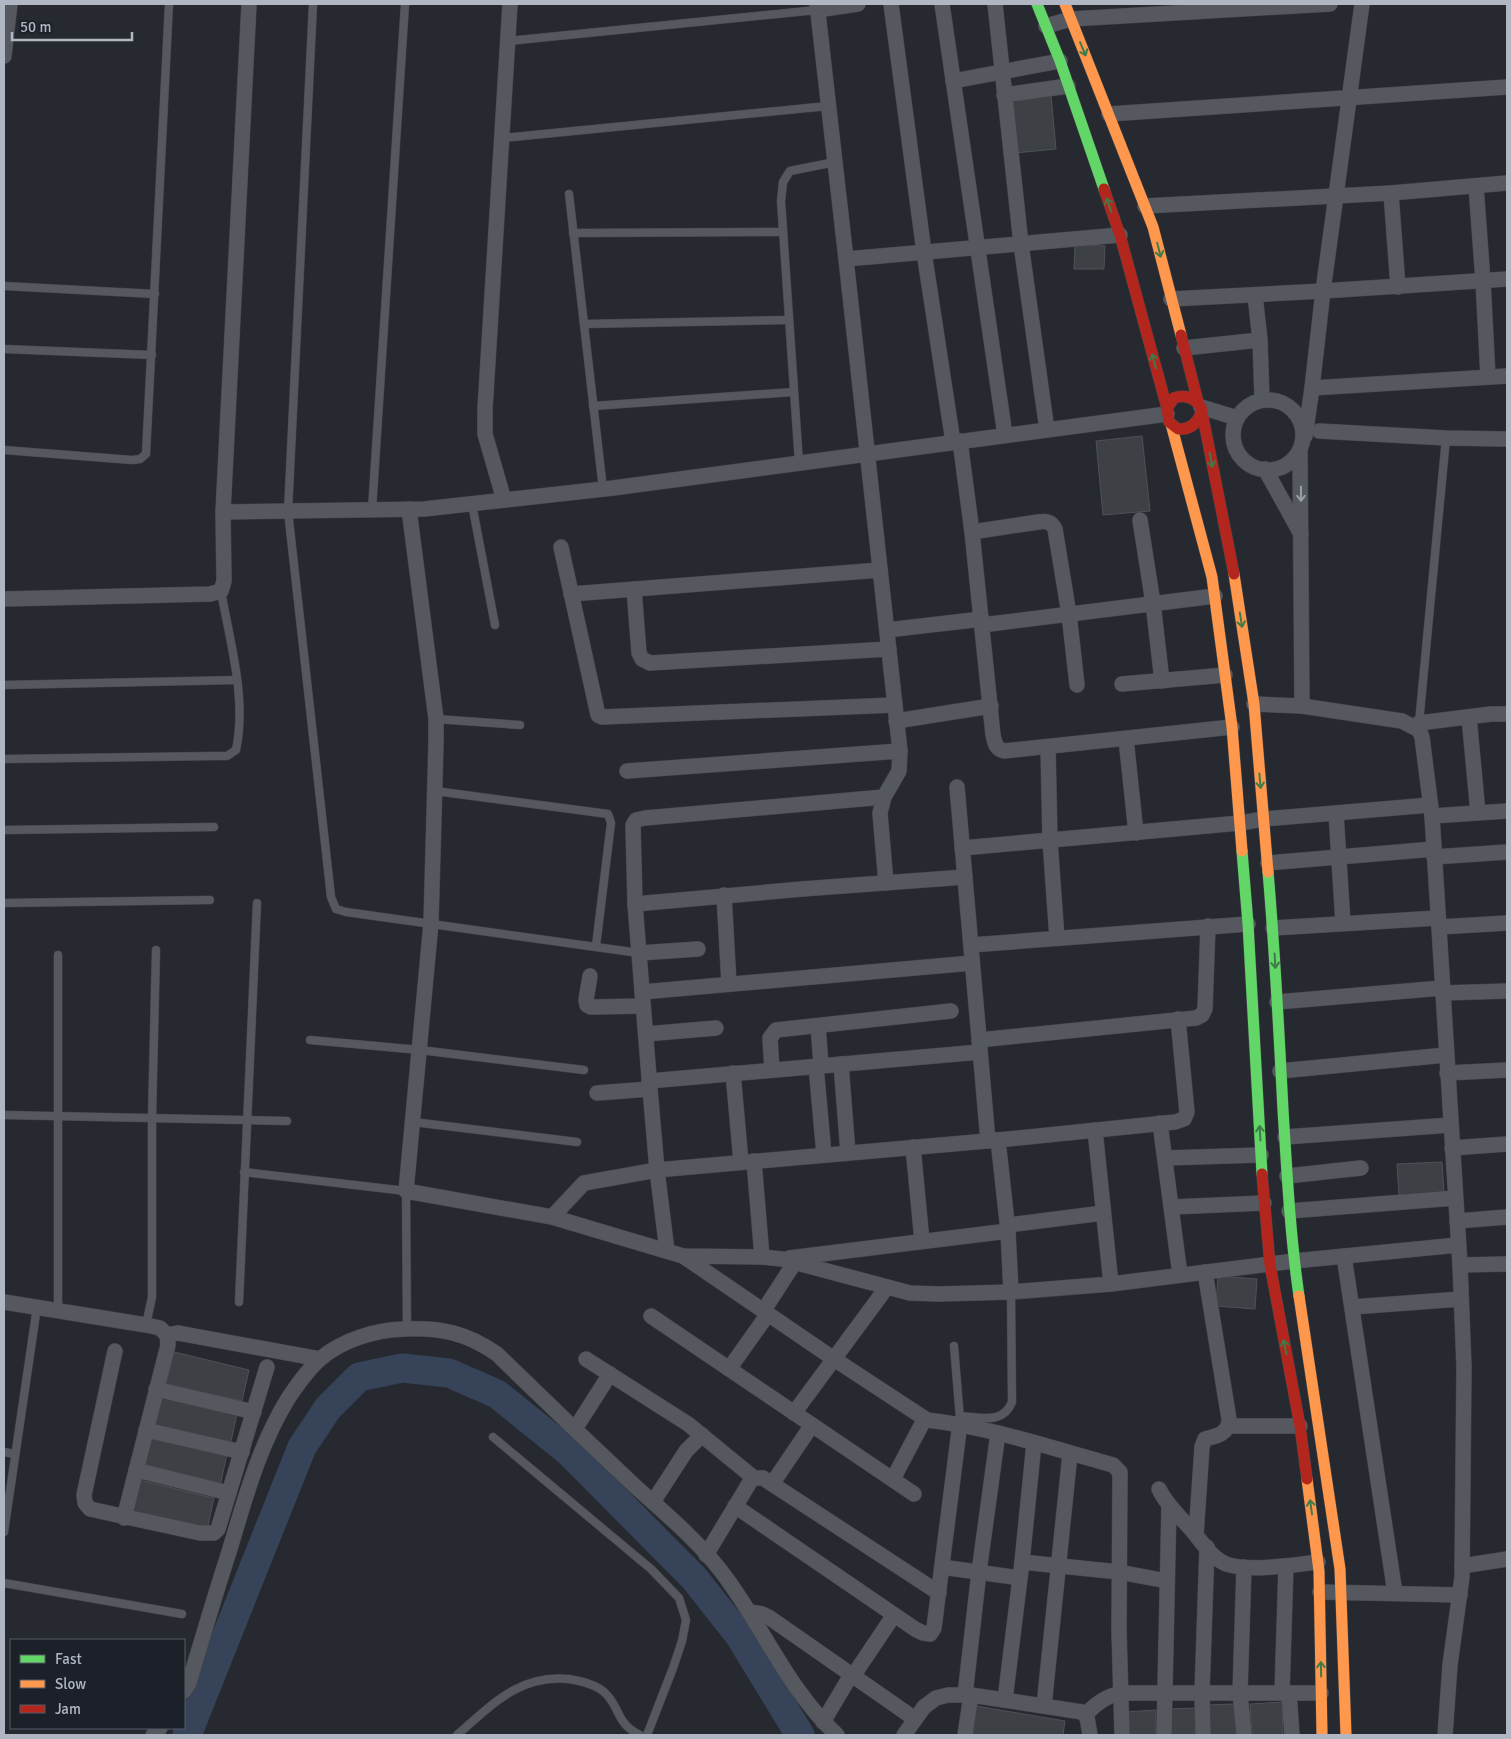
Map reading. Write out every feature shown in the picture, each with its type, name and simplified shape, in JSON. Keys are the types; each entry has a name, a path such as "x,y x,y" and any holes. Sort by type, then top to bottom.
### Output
{"main road":[{"path":"1037,4 1060,61 1120,235 1212,577 1232,727 1248,924 1264,1203 1270,1265 1300,1426 1318,1562 1322,1735"},
{"path":"1065,4 1153,227 1200,407 1233,568 1254,704 1273,928 1280,1071 1294,1261 1340,1569 1346,1735"},
{"path":"1183,395 1194,398 1200,407 1198,423 1193,427 1182,429 1168,415 1173,399 1183,395"}],"street":[{"path":"4,56 10,4"},
{"path":"4,599 210,594 220,591 224,581 223,512 249,4"},
{"path":"504,500 485,434 485,409 510,4"},
{"path":"858,4 817,7 900,751 899,771 884,797 880,813 886,883"},
{"path":"891,4 924,252 972,532 995,745 998,749 1004,751 1232,727"},
{"path":"942,4 1005,435"},
{"path":"994,4 1021,244 1047,430"},
{"path":"1046,26 1071,20 1210,7 1330,4"},
{"path":"1312,434 1292,408 1278,400 1262,399 1247,406 1237,418 1232,433 1235,449 1245,462 1265,470 1275,470 1290,464 1312,434 1312,388 1323,291 1362,4"},
{"path":"953,81 1060,61"},
{"path":"1004,95 1068,86"},
{"path":"1109,114 1507,87"},
{"path":"1144,206 1392,193 1507,183"},
{"path":"1476,186 1488,377"},
{"path":"1392,193 1398,287"},
{"path":"846,259 1120,235"},
{"path":"1171,298 1398,287 1507,279"},
{"path":"1255,295 1260,340 1262,399"},
{"path":"1184,348 1260,340"},
{"path":"1312,388 1507,376"},
{"path":"1200,407 1237,418"},
{"path":"223,512 409,509 472,504 603,489 1168,415"},
{"path":"1312,434 1507,438"},
{"path":"1300,452 1302,706"},
{"path":"1265,470 1301,536"},
{"path":"409,509 436,719 431,922 406,1191 552,1217 684,1256 762,1257 789,1260 887,1287 910,1292 939,1294 1011,1292 1111,1284 1294,1261 1458,1245"},
{"path":"1140,520 1153,603 1162,681"},
{"path":"972,532 1046,521 1052,524 1055,529 1069,614 1077,686"},
{"path":"561,547 596,710 598,715 602,717 895,705"},
{"path":"571,594 880,570"},
{"path":"634,589 639,653 642,659 650,663 889,649"},
{"path":"887,630 1069,614 1215,596"},
{"path":"1122,684 1225,675"},
{"path":"1254,704 1302,706 1402,721 1419,726 1469,717 1507,714"},
{"path":"896,721 990,706"},
{"path":"1469,717 1478,813"},
{"path":"1419,726 1431,810 1460,1265 1464,1367 1462,1566 1450,1665 1445,1735"},
{"path":"1126,739 1136,833"},
{"path":"1048,747 1050,841 1057,938"},
{"path":"627,771 900,751"},
{"path":"957,787 979,1046 1008,1228 1011,1292"},
{"path":"667,1251 657,1170 639,953 632,828 636,820 645,818 884,797"},
{"path":"962,848 1336,813 1431,810 1478,813 1507,811"},
{"path":"1336,813 1343,923"},
{"path":"1268,864 1434,853 1507,852"},
{"path":"635,904 965,877"},
{"path":"724,896 729,984"},
{"path":"1273,928 1343,923 1507,923"},
{"path":"971,944 1248,924"},
{"path":"597,1093 732,1073 841,1064 1196,1018 1202,1015 1205,1009 1208,926"},
{"path":"639,953 698,950"},
{"path":"590,976 586,1000 587,1005 591,1008 729,984 972,963"},
{"path":"1277,1002 1442,991 1507,991"},
{"path":"772,1070 770,1038 776,1030 950,1011"},
{"path":"552,1217 584,1182 657,1170 1175,1122 1184,1119 1187,1112 1178,1019"},
{"path":"818,1026 824,1155"},
{"path":"646,1034 716,1028"},
{"path":"1280,1071 1446,1055"},
{"path":"841,1064 848,1153"},
{"path":"1447,1073 1507,1070"},
{"path":"732,1073 748,1161 762,1257"},
{"path":"1160,1123 1180,1275"},
{"path":"1285,1137 1450,1124"},
{"path":"1095,1130 1111,1284"},
{"path":"1452,1148 1507,1144"},
{"path":"913,1147 922,1241"},
{"path":"1165,1158 1261,1155"},
{"path":"1287,1176 1361,1168"},
{"path":"1289,1211 1455,1198"},
{"path":"1171,1206 1264,1203"},
{"path":"789,1260 1103,1213"},
{"path":"1457,1221 1507,1217"},
{"path":"684,1256 927,1420 960,1420 998,1433 1113,1465 1120,1472 1119,1572 1122,1735"},
{"path":"1344,1256 1395,1593"},
{"path":"730,1369 766,1312 789,1260"},
{"path":"1460,1265 1507,1264"},
{"path":"1196,1535 1202,1447 1205,1440 1225,1432 1229,1426 1228,1409 1205,1272"},
{"path":"794,1413 887,1287"},
{"path":"1352,1307 1461,1300"},
{"path":"4,1302 146,1325 160,1328 168,1335 168,1345 124,1518"},
{"path":"651,1316 914,1494"},
{"path":"185,1690 257,1460 276,1418 299,1382 320,1359 351,1340 384,1330 423,1328 454,1332 480,1342 496,1354 688,1535 720,1570 750,1612 796,1687 823,1722 836,1735"},
{"path":"168,1335 178,1333 320,1359"},
{"path":"114,1351 84,1495 84,1503 90,1510 210,1534 218,1529 267,1368"},
{"path":"586,1359 688,1424 754,1478 763,1478 939,1593"},
{"path":"575,1429 610,1374"},
{"path":"156,1389 254,1412"},
{"path":"893,1479 923,1422 927,1420"},
{"path":"735,1506 915,1629 930,1634 934,1628 939,1593 960,1420"},
{"path":"772,1484 812,1425"},
{"path":"1229,1426 1300,1426"},
{"path":"146,1430 242,1452"},
{"path":"965,1735 979,1572 998,1433"},
{"path":"653,1502 686,1451 702,1436"},
{"path":"1005,1700 1034,1443"},
{"path":"1044,1706 1070,1454"},
{"path":"136,1470 229,1493"},
{"path":"706,1555 754,1478"},
{"path":"1159,1489 1168,1505 1215,1557 1225,1564 1244,1567 1286,1566 1318,1562"},
{"path":"1164,1735 1168,1505"},
{"path":"1203,1735 1202,1693 1206,1547"},
{"path":"1462,1566 1507,1559"},
{"path":"1022,1562 1119,1572 1167,1581"},
{"path":"1286,1566 1286,1693 1292,1735"},
{"path":"942,1567 1020,1578"},
{"path":"1244,1567 1240,1693 1244,1735"},
{"path":"1320,1592 1460,1594"},
{"path":"750,1612 762,1614 770,1618 916,1719"},
{"path":"823,1722 852,1675 894,1615"},
{"path":"1086,1714 1102,1700 1121,1693 1321,1693"},
{"path":"904,1735 924,1706 936,1698 948,1695 968,1695 1005,1700 1086,1714"},
{"path":"1086,1714 1090,1735"}],"lane":[{"path":"4,450 132,460 140,459 146,454 169,4"},
{"path":"313,4 288,511 331,897 336,909 346,912 431,922 639,953"},
{"path":"372,510 405,4"},
{"path":"508,41 817,7"},
{"path":"502,138 828,106"},
{"path":"799,463 781,201 783,182 790,171 835,162"},
{"path":"569,194 603,489"},
{"path":"573,233 783,232"},
{"path":"4,286 155,294"},
{"path":"584,324 789,320"},
{"path":"4,348 152,355"},
{"path":"593,406 794,392"},
{"path":"1419,726 1446,438"},
{"path":"472,504 495,625"},
{"path":"4,758 227,756 236,750 240,733 237,680 220,591"},
{"path":"4,685 237,680"},
{"path":"436,719 520,725"},
{"path":"435,791 608,814 611,823 596,946"},
{"path":"4,830 214,827"},
{"path":"4,903 210,900"},
{"path":"239,1302 257,903"},
{"path":"146,1325 152,1297 152,1118 156,950"},
{"path":"58,955 58,1311"},
{"path":"310,1040 420,1050 584,1070"},
{"path":"4,1115 287,1121"},
{"path":"413,1122 577,1142"},
{"path":"244,1172 406,1191 407,1329"},
{"path":"954,1346 960,1420 996,1418 1003,1415 1009,1410 1012,1402 1011,1292"},
{"path":"4,1532 37,1307"},
{"path":"493,1437 651,1569 679,1598 686,1620 682,1641 647,1735"},
{"path":"4,1452 15,1454"},
{"path":"4,1583 182,1614"},
{"path":"457,1735 510,1691 530,1682 554,1678 575,1680 605,1693 623,1723 629,1730 640,1735"}],"building":[{"path":"1051,96 1056,149 1015,153 1010,100"},
{"path":"1075,245 1105,246 1104,269 1074,269"},
{"path":"1142,436 1150,511 1103,515 1096,441"},
{"path":"1442,1162 1444,1193 1399,1195 1397,1164"},
{"path":"1218,1276 1257,1279 1255,1309 1216,1306"},
{"path":"174,1352 249,1370 242,1401 166,1384"},
{"path":"162,1396 237,1414 230,1446 154,1428"},
{"path":"152,1436 227,1454 220,1486 144,1468"},
{"path":"139,1480 214,1498 207,1530 131,1512"},
{"path":"1282,1702 1283,1735 1252,1735 1250,1704"},
{"path":"1236,1704 1238,1735 1206,1735 1205,1705"},
{"path":"976,1706 1065,1721 1063,1735 971,1735"},
{"path":"1196,1708 1197,1735 1169,1735 1169,1709"},
{"path":"1156,1710 1156,1735 1126,1735 1125,1712"}],"waterway":[{"path":"187,1735 302,1447 328,1408 359,1377 402,1368 449,1373 497,1394 569,1452 694,1578 739,1635 800,1735"}],"traffic: fast":[{"path":"1037,4 1060,61 1104,189"},
{"path":"1242,851 1262,1174"},
{"path":"1268,872 1289,1203 1299,1296"}],"traffic: slow":[{"path":"1065,4 1153,227 1181,335"},
{"path":"1171,424 1212,577 1232,727 1242,851"},
{"path":"1234,574 1254,704 1268,872"},
{"path":"1299,1296 1340,1569 1346,1735"},
{"path":"1307,1479 1319,1571 1322,1735"}],"traffic: jam":[{"path":"1104,189 1120,235 1167,408"},
{"path":"1181,335 1198,402"},
{"path":"1201,413 1192,426 1178,429 1169,422 1167,408 1174,398 1182,396 1192,399 1201,407 1234,574"},
{"path":"1262,1174 1270,1265 1300,1426 1307,1479"}]}
